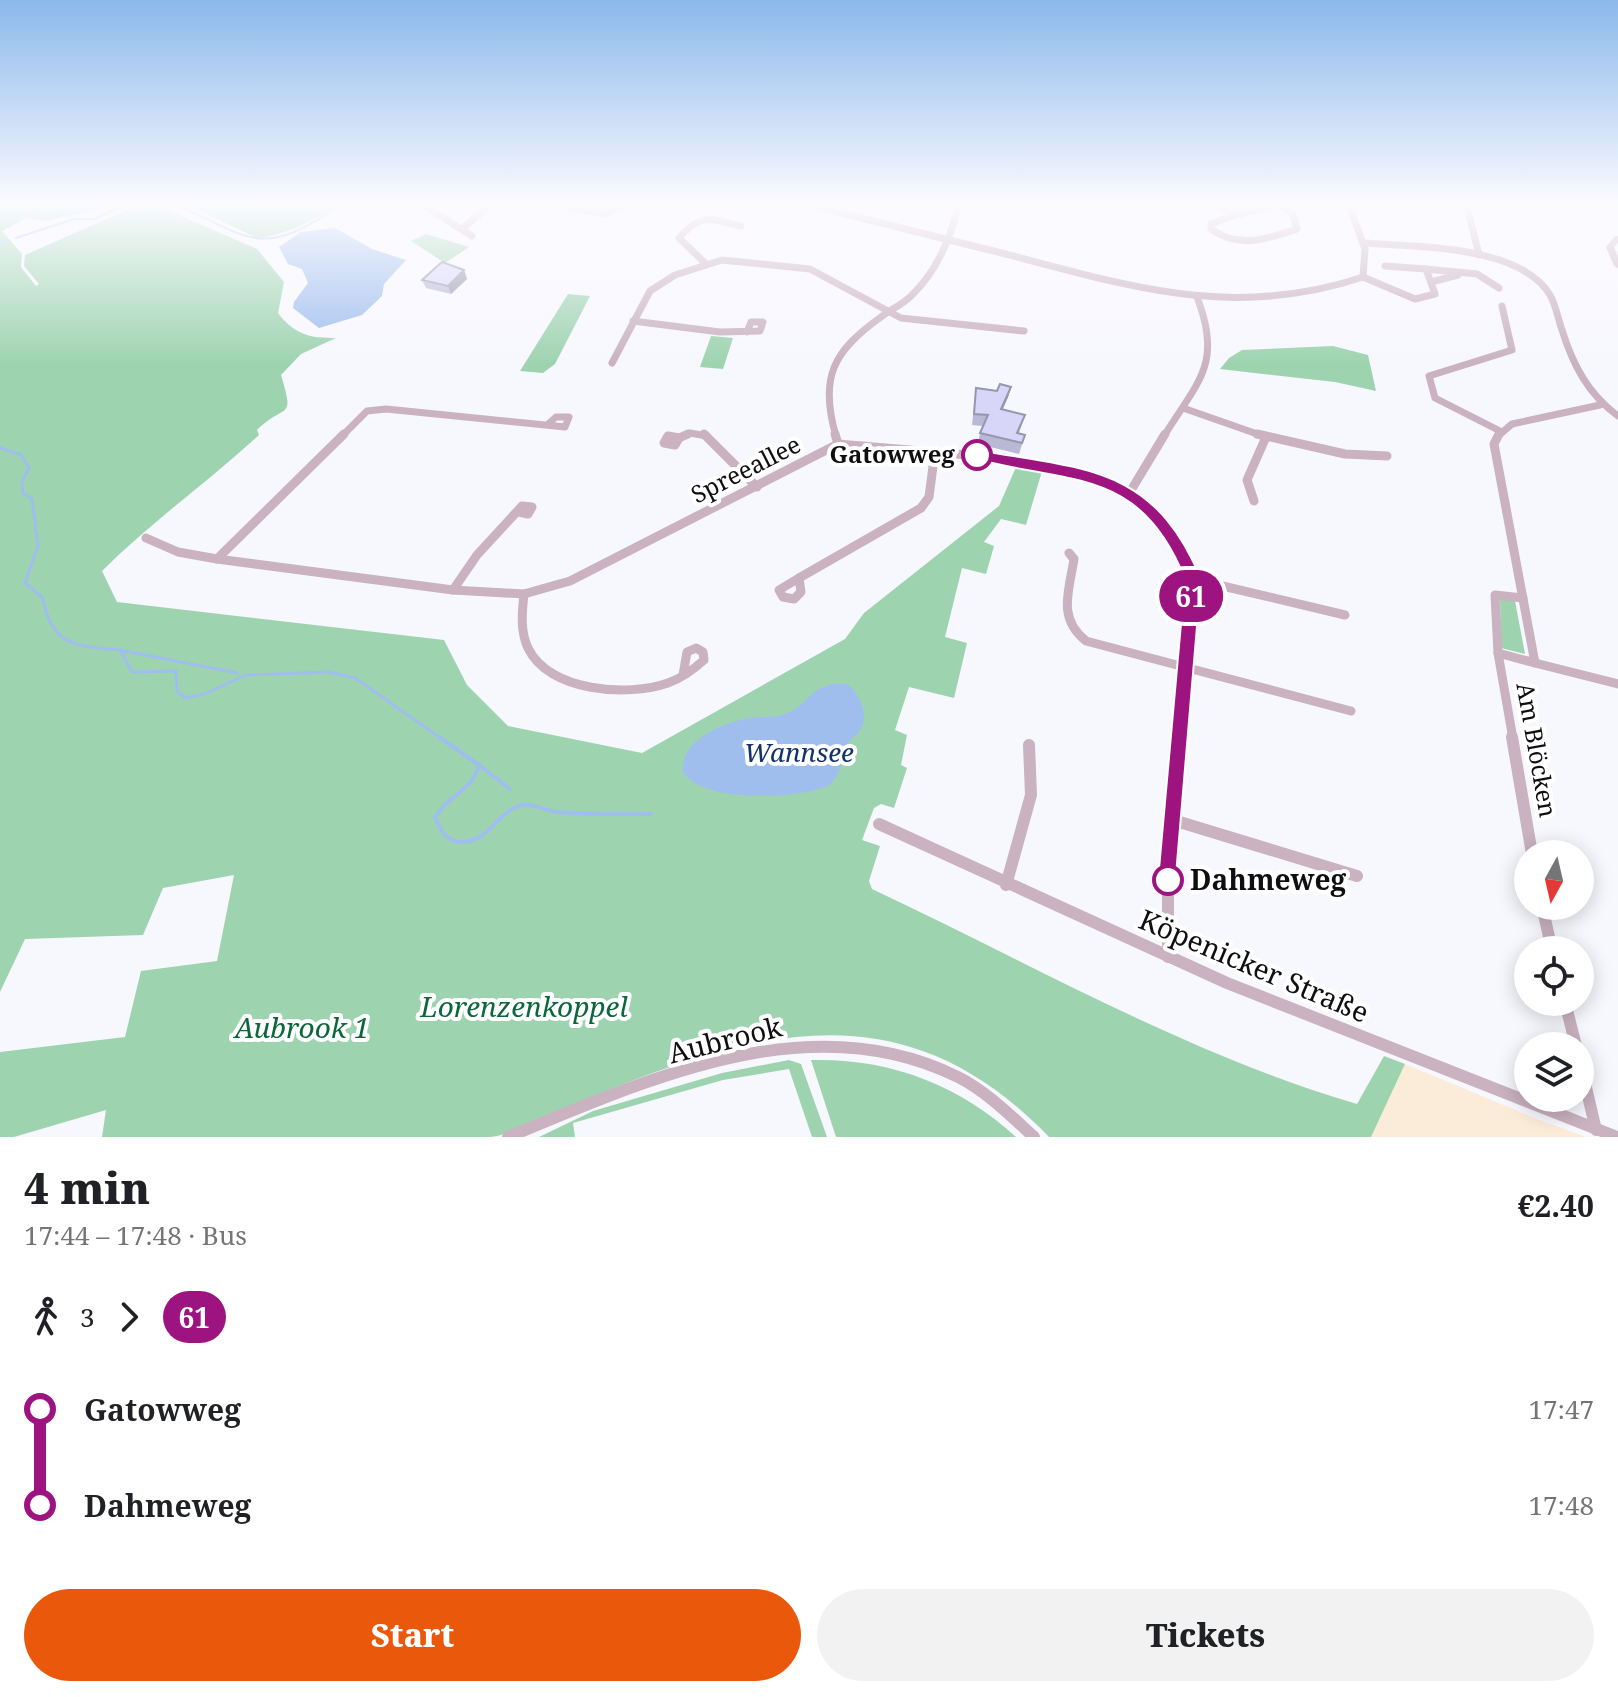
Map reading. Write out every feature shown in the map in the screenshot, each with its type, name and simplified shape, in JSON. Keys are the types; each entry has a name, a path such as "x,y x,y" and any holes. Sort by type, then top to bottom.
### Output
{"street":[{"path":"700,258 705,263"},
{"path":"838,444 826,402 830,366 848,341 909,298 926,279 938,258"},
{"path":"1021,258 1128,285 1197,297 1303,295 1363,277 1415,299 1435,294 1426,269"},
{"path":"1363,277 1367,258"},
{"path":"1487,258 1520,270 1543,286 1578,371 1600,405 1618,416"},
{"path":"612,363 653,288 705,263 730,260 804,267 887,312 909,320 1024,331"},
{"path":"1385,266 1477,274 1499,288"},
{"path":"1431,282 1466,273"},
{"path":"1130,492 1183,408 1212,349 1211,333 1197,297"},
{"path":"1502,306 1512,350 1429,376 1435,398 1500,431 1521,421 1600,405"},
{"path":"633,321 747,332"},
{"path":"1183,408 1266,437 1345,454 1387,456"},
{"path":"217,559 367,411 386,409 547,425"},
{"name":"Am Blöcken","path":"1498,653 1535,663 1495,451 1500,431"},
{"path":"679,438 690,433 705,434 757,487"},
{"path":"1254,501 1247,480 1266,437"},
{"name":"Spreeallee","path":"146,538 178,552 217,559 453,590 524,594 570,581 838,444 1028,461 1102,479 1130,492 1169,531 1193,579"},
{"path":"799,577 921,508 929,497 935,451"},
{"path":"453,590 476,554 519,512"},
{"path":"1069,553 1073,565 1065,614 1071,630 1086,641 1351,711"},
{"path":"1168,957 1168,882 1193,579 1345,615"},
{"name":"Am Blöcken","path":"1523,598 1499,593 1495,595 1498,653 1530,840"},
{"path":"524,594 520,628 526,646 551,675 569,684 647,690 683,675"},
{"path":"1535,663 1618,684"},
{"path":"1006,885 1032,780 1034,756 1029,745"},
{"path":"1173,820 1357,876"},
{"name":"Köpenicker Straße","path":"879,824 1168,957 1617,1137"},
{"name":"Aubrook","path":"508,1137 611,1096 759,1051 840,1045 899,1054 956,1076 982,1092 1034,1137"},
{"path":"1592,1112 1596,1130"}],"shaded area":[{"path":"1405,1064 1514,1112 1586,1137 1371,1137"}],"green space":[{"path":"0,258 22,258 21,267 36,286 39,284 24,266 25,258 264,258 284,282 278,313 284,320 304,334 336,338 301,354 281,375 287,399 285,410 257,430 259,435 102,571 117,602 444,640 467,685 508,726 642,753 845,639 864,613 999,506 1017,465 1042,471 1026,525 1001,519 984,542 994,546 986,574 962,568 945,637 967,643 954,698 909,687 895,730 907,735 901,765 907,768 894,808 881,804 874,808 862,840 880,846 869,881 872,889 1171,1034 1232,1060 1357,1104 1384,1056 1405,1064 1371,1137 1049,1137 999,1092 948,1061 896,1043 843,1036 789,1038 733,1048 675,1065 534,1123 490,1137 102,1137 106,1110 14,1137 0,1137 0,1052 125,1037 141,971 217,961 234,875 163,888 143,935 25,939 0,992"},
{"path":"568,294 590,296 555,364 543,373 520,371"},
{"path":"711,336 733,338 723,369 700,367"},
{"path":"1333,346 1368,355 1376,391 1335,382 1220,369 1229,358 1242,350"},
{"path":"1500,599 1515,601 1525,654 1501,648"},
{"path":"789,1060 801,1064 827,1137 812,1137 789,1069 723,1080 573,1123 575,1137 539,1137 593,1111 722,1073"},
{"path":"811,1060 868,1064 921,1078 970,1102 1016,1137 836,1137"}],"water":[{"path":"285,258 406,260 384,284 382,296 362,315 319,328 293,308 308,283 302,269 288,264"},
{"name":"Wannsee","path":"847,684 860,700 864,720 858,733 848,743 838,773 828,786 774,796 730,794 710,790 683,772 688,751 717,728 750,718 782,715 825,686"}],"building":[{"path":"442,262 464,270 448,286 422,280"},
{"path":"1000,384 1011,387 1001,409 1025,415 1017,433 1025,435 1022,443 980,433 988,415 974,414 976,388 997,391"}],"waterway":[{"path":"0,448 21,455 29,468 22,481 23,493 32,499 38,546 25,583 43,598 52,626 68,641 120,650"},
{"path":"120,650 237,673"},
{"path":"120,650 132,672 176,671 177,691 185,698 204,694 246,675 329,672 355,678 442,739"},
{"path":"439,737 479,765"},
{"path":"479,765 510,789"},
{"path":"479,765 471,781 435,818 451,840 460,842 478,838 506,813 522,805 569,813 651,814"}],"bus line":[{"name":"61","path":"977,455 1028,461 1084,474 1130,492 1169,531 1187,565 1193,579 1168,880"}],"place":[{"name":"Gatowweg","path":"977,455"},
{"name":"Dahmeweg","path":"1168,880"}],"park label":[{"name":"Lorenzenkoppel","path":"524,1007"},
{"name":"Aubrook 1","path":"302,1028"}]}
